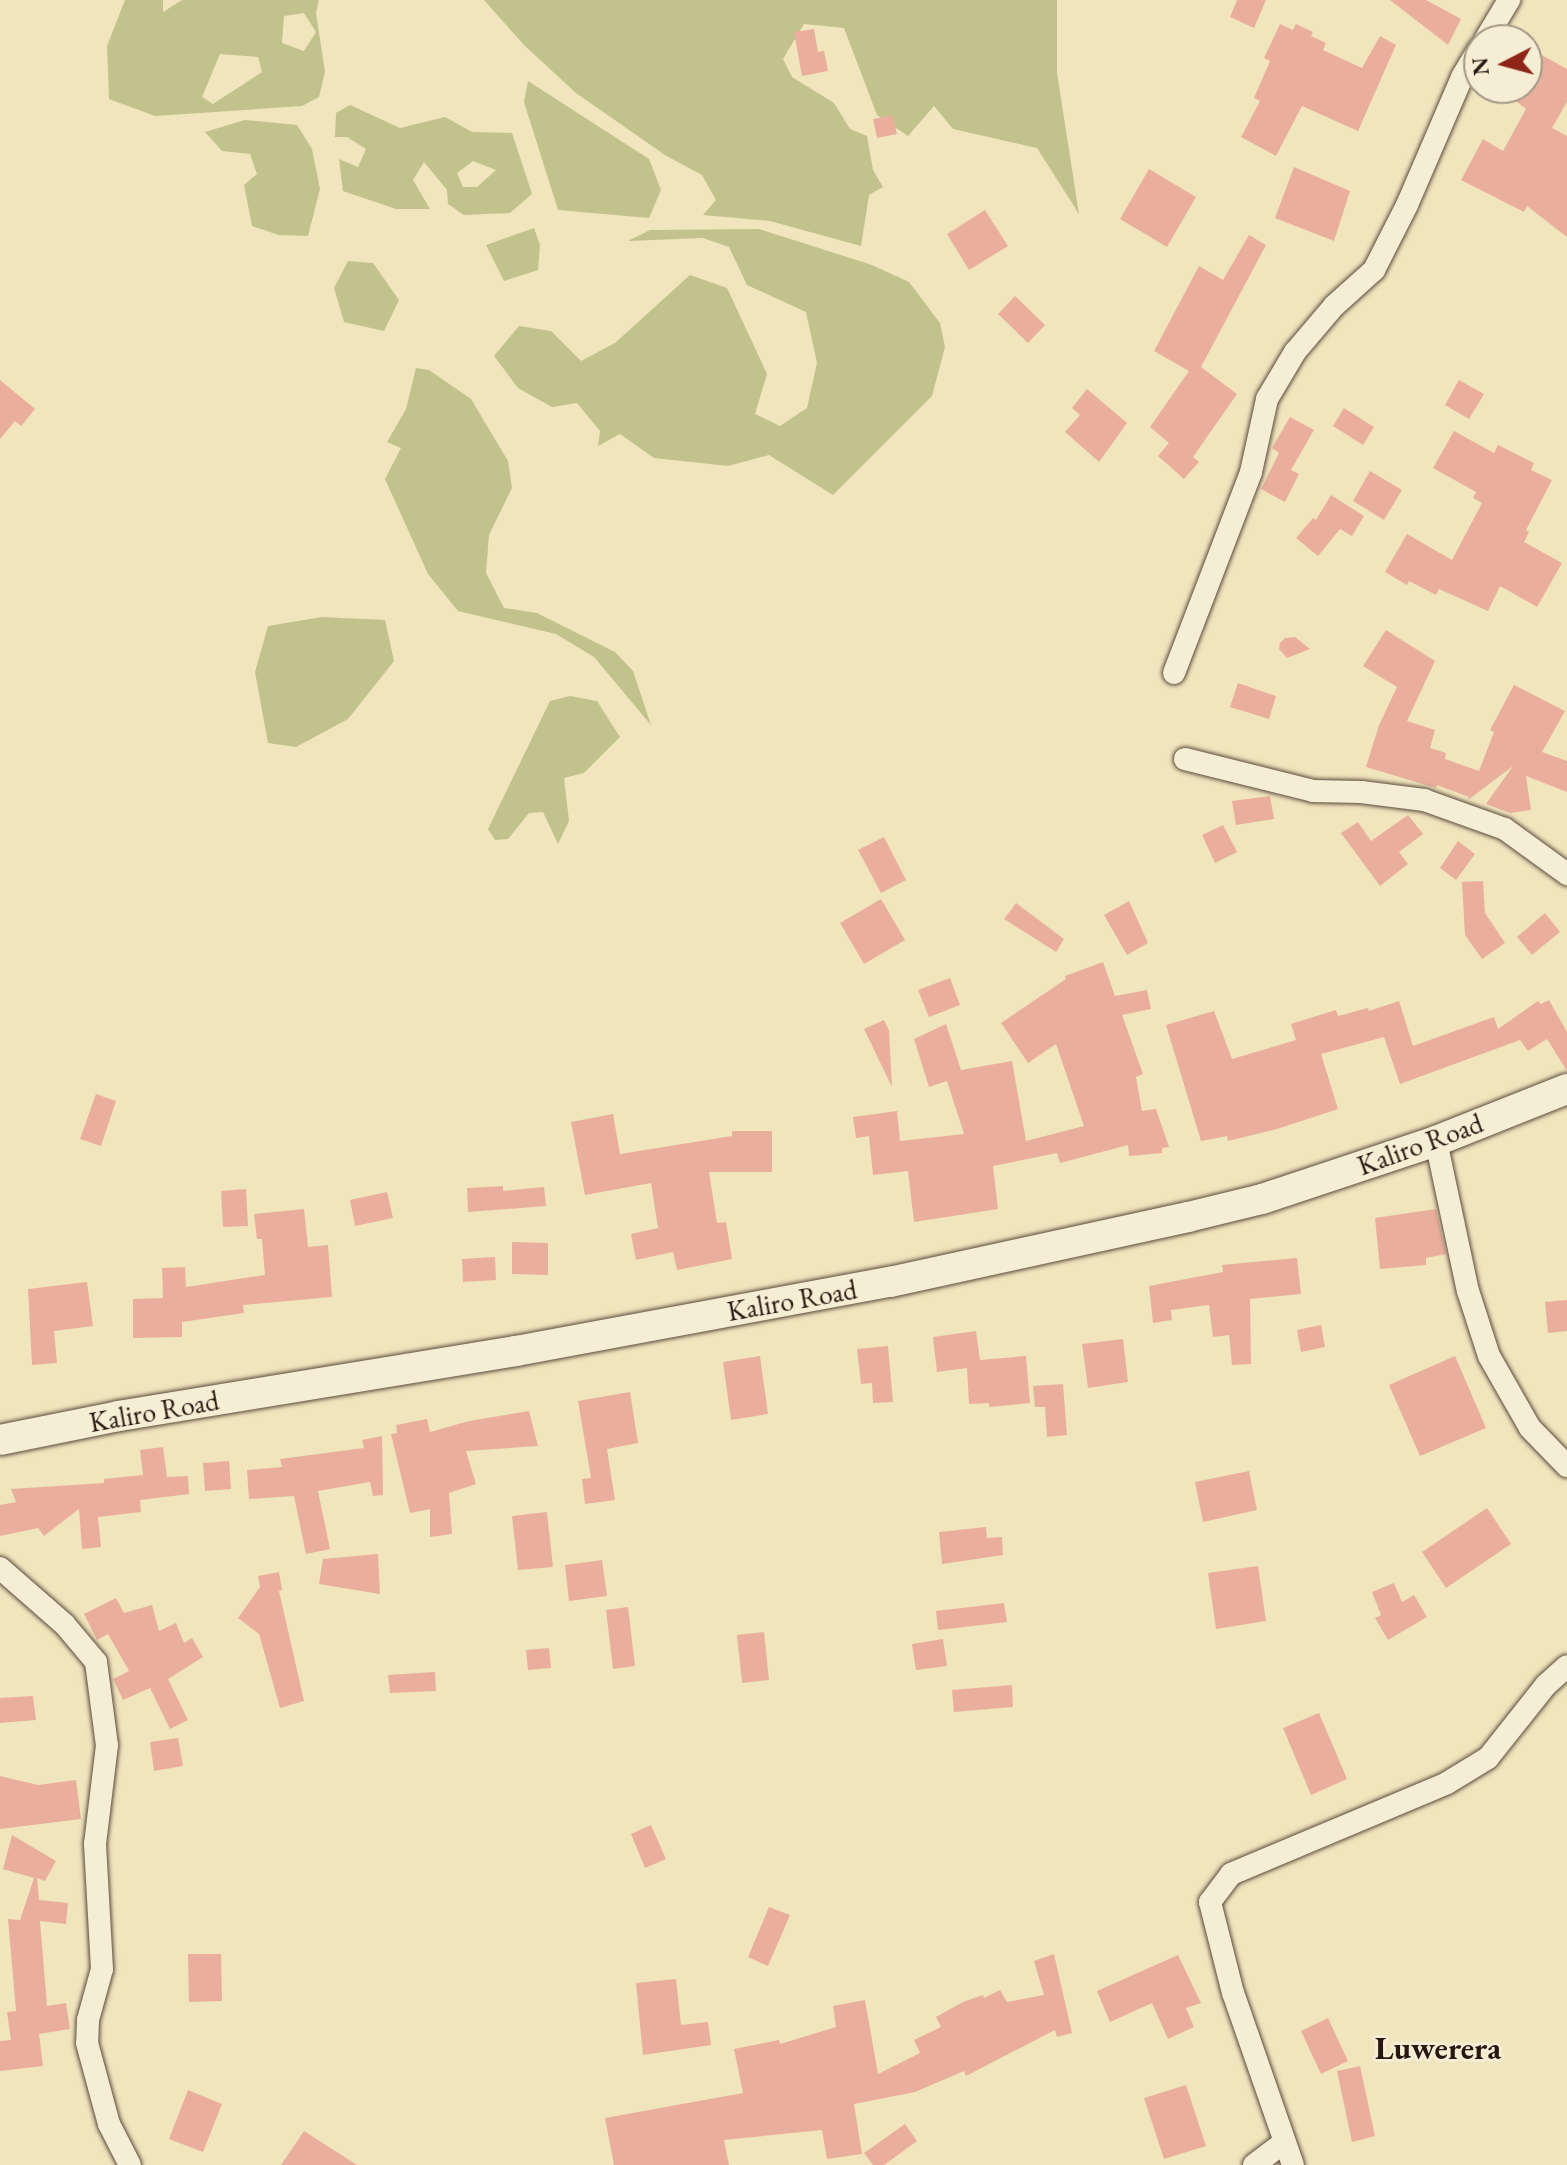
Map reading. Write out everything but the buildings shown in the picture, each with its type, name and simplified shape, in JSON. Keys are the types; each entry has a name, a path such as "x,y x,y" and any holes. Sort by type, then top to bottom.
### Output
{"main road":[{"name":"Kaliro Road","path":"0,1440 119,1416 516,1351 890,1282 1262,1199 1436,1141 1567,1089"}],"street":[{"path":"1495,24 1509,0"},
{"path":"1174,673 1251,472 1267,399 1295,352 1334,306 1374,270 1407,205 1463,75"},
{"path":"1185,759 1313,791 1361,792 1424,800 1505,829 1567,874"},
{"path":"1436,1141 1468,1291 1489,1356 1530,1428 1567,1466"},
{"path":"0,1568 65,1625 96,1662 107,1745 95,1844 102,1969 88,2020 87,2043 109,2124 130,2165"},
{"path":"1293,2165 1233,1993 1210,1902 1231,1874 1329,1831 1390,1809 1447,1783 1488,1758 1546,1685 1567,1666"},
{"path":"1254,2165 1284,2142"}],"green space":[{"path":"125,0 163,0 163,12 182,0 319,0 316,13 325,72 319,97 302,106 155,116 109,99 107,46","holes":["304,13 316,32 304,51 282,43 284,16","220,54 258,57 262,72 213,104 202,97"]},
{"path":"484,0 1057,0 1057,73 1079,214 1037,148 953,129 934,106 908,136 877,115 844,28 804,24 783,59 792,77 834,103 850,129 867,136 873,170 883,187 869,195 861,246 770,221 703,215 716,200 702,175 665,155 576,93 525,46"},
{"path":"528,81 649,159 661,190 649,218 558,210 524,102"},
{"path":"350,105 400,128 445,117 472,132 512,133 532,194 510,213 464,215 448,204 447,190 424,162 413,180 430,209 396,209 343,191 339,159 358,167 366,149 347,137 335,137 336,113","holes":["473,161 496,170 477,187 463,187 457,173"]},
{"path":"245,120 297,125 312,149 320,189 308,236 279,235 252,226 244,185 257,174 250,154 222,151 205,132"},
{"path":"534,228 540,245 538,270 504,281 486,245"},
{"path":"759,229 872,265 909,282 940,323 945,347 932,396 833,495 769,455 728,466 654,458 620,434 598,446 600,431 577,403 552,407 518,388 494,356 519,326 551,331 581,361 615,343 690,275 727,288 767,374 755,414 780,426 807,408 817,363 806,312 747,285 729,247 703,238 628,241 650,230"},
{"path":"348,261 373,263 399,300 384,331 344,322 334,288"},
{"path":"416,368 429,370 471,399 508,461 512,488 489,535 486,573 504,608 537,613 615,652 633,671 651,725 594,657 556,634 458,611 428,574 385,479 401,448 387,442 406,409"},
{"path":"322,617 385,620 394,661 348,719 296,747 268,743 255,672 268,626"},
{"path":"570,696 597,701 620,737 584,773 564,778 569,821 558,844 543,812 529,813 508,839 495,840 488,829 550,701"}],"district":[{"name":"Luwerera","path":"1438,2048"}]}
